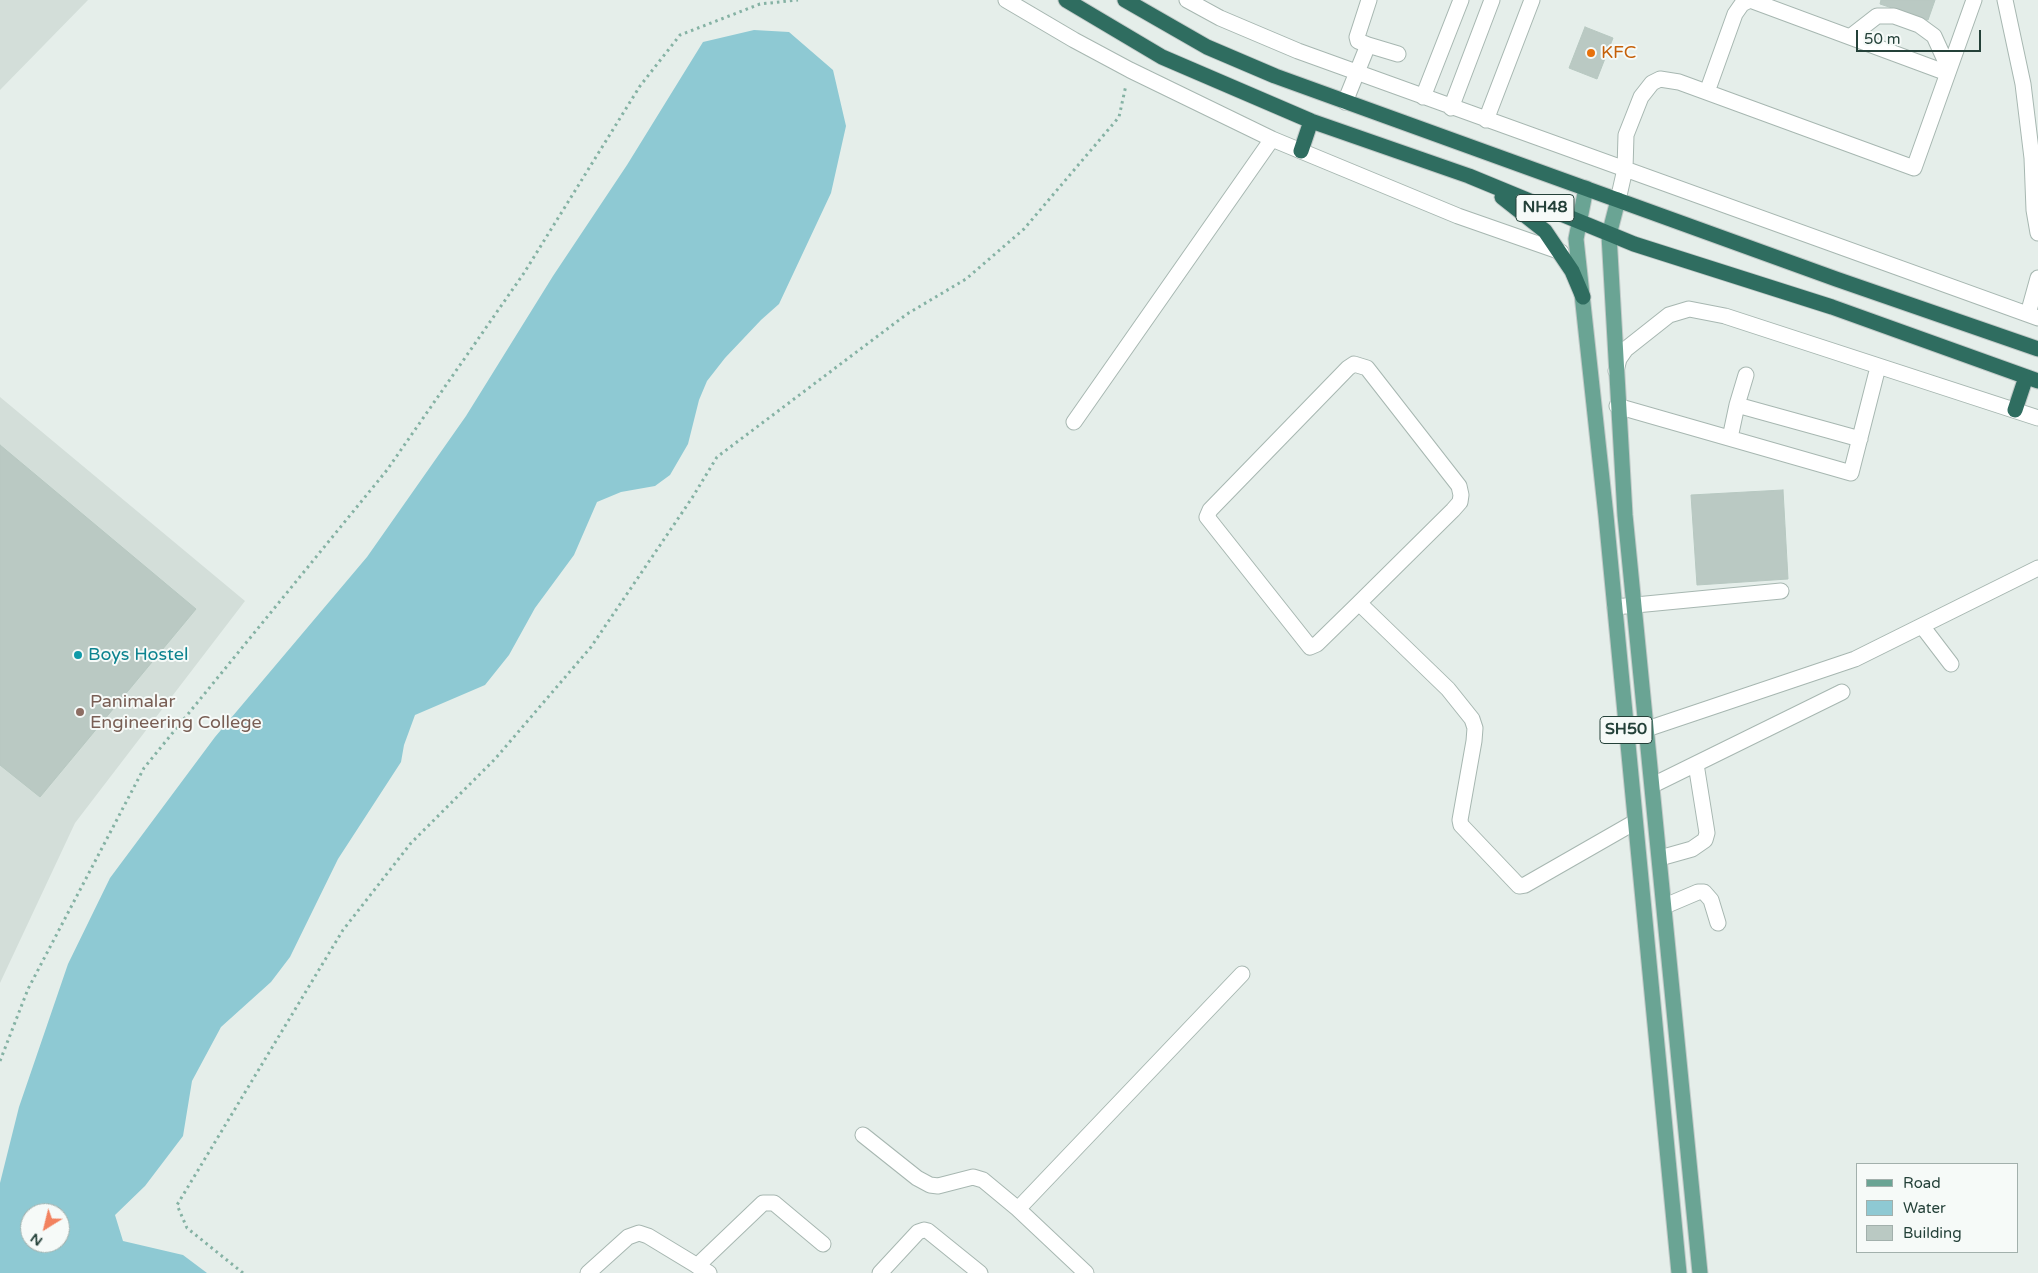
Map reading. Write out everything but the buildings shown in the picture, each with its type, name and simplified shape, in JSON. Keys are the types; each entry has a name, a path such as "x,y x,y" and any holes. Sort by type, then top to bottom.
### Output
{"highway":[{"name":"NH48","path":"1066,0 1162,57 1312,121 1469,176 1609,235 1832,307 2032,379"},
{"name":"NH48","path":"1125,0 1206,47 1275,76 2038,349"},
{"path":"1301,151 1312,121"},
{"path":"1469,176 1526,214 1544,231 1572,271 1583,297"},
{"path":"2015,410 2032,379"}],"main road":[{"name":"SH50","path":"1586,188 1576,239 1615,607 1679,1273"},
{"name":"SH50","path":"1618,200 1609,235 1615,376 1625,515 1700,1273"}],"street":[{"path":"1006,0 1130,70 1272,139 1458,216 1560,252"},
{"path":"1187,0 1249,31 1451,108 2033,316 2038,278"},
{"path":"1369,0 1357,37 1358,41 1398,54"},
{"path":"1423,97 1461,0"},
{"path":"1451,108 1492,0"},
{"path":"1486,120 1532,0"},
{"path":"1618,200 1625,169 1626,135 1640,97 1652,83 1660,79 1669,79 1707,92 1914,168 1974,0"},
{"path":"2006,0 2023,84 2038,233"},
{"path":"1707,92 1733,18 1740,6 1747,1 1758,2 1948,71"},
{"path":"1850,37 1878,16 1894,16 1926,29 1940,46 1948,71"},
{"path":"1346,102 1368,45"},
{"path":"1074,422 1272,139"},
{"path":"1615,376 1619,359 1626,349 1669,315 1689,309 1725,316 2038,418"},
{"path":"1354,364 1367,368 1459,486 1461,495 1460,502 1453,510 1359,603 1318,644 1310,647 1207,518 1210,510 1354,364"},
{"path":"1617,406 1851,473 1878,367"},
{"path":"1730,438 1746,375"},
{"path":"1737,405 1860,439"},
{"path":"1647,729 1855,659 2038,568"},
{"path":"1615,607 1781,591"},
{"path":"1359,603 1448,689 1472,720 1475,728 1474,740 1460,820 1461,825 1514,884 1525,885 1635,822"},
{"path":"1922,626 1951,664"},
{"path":"1653,786 1842,692"},
{"path":"1660,858 1692,849 1705,840 1707,833 1696,764"},
{"path":"1665,906 1698,892 1704,892 1711,900 1718,923"},
{"path":"1018,1209 1242,974"},
{"path":"863,1135 917,1178 930,1185 938,1186 973,1178 982,1180 1018,1209 1086,1273"},
{"path":"588,1273 628,1237 638,1234 648,1236 703,1269 763,1202 774,1203 824,1244"},
{"path":"880,1273 918,1232 924,1230 928,1231 980,1273"}],"path":[{"path":"0,1061 28,989 144,768 387,470 524,272 640,86 680,35 760,4 798,0"},
{"path":"243,1273 186,1228 177,1205 343,930 411,843 495,759 591,647 692,498 717,457 907,314 966,279 1024,229 1118,117 1130,70"}],"shaded area":[{"path":"0,0 88,0 0,90"},
{"name":"Panimalar Engineering College","path":"0,397 245,601 75,823 0,983"}],"water":[{"path":"754,30 789,32 833,70 846,126 831,193 779,304 725,358 707,381 699,400 688,444 670,475 655,486 621,492 597,502 574,555 535,608 509,655 485,685 415,715 404,745 401,762 338,859 290,957 271,982 221,1027 192,1081 183,1136 145,1186 115,1215 123,1241 183,1255 207,1273 0,1273 0,1183 19,1107 68,964 110,878 215,737 367,557 466,416 553,276 627,165 703,42"}],"place":[{"name":"KFC","path":"1591,53"},
{"name":"Boys Hostel","path":"78,655"},
{"name":"Panimalar Engineering College","path":"80,712"}]}
